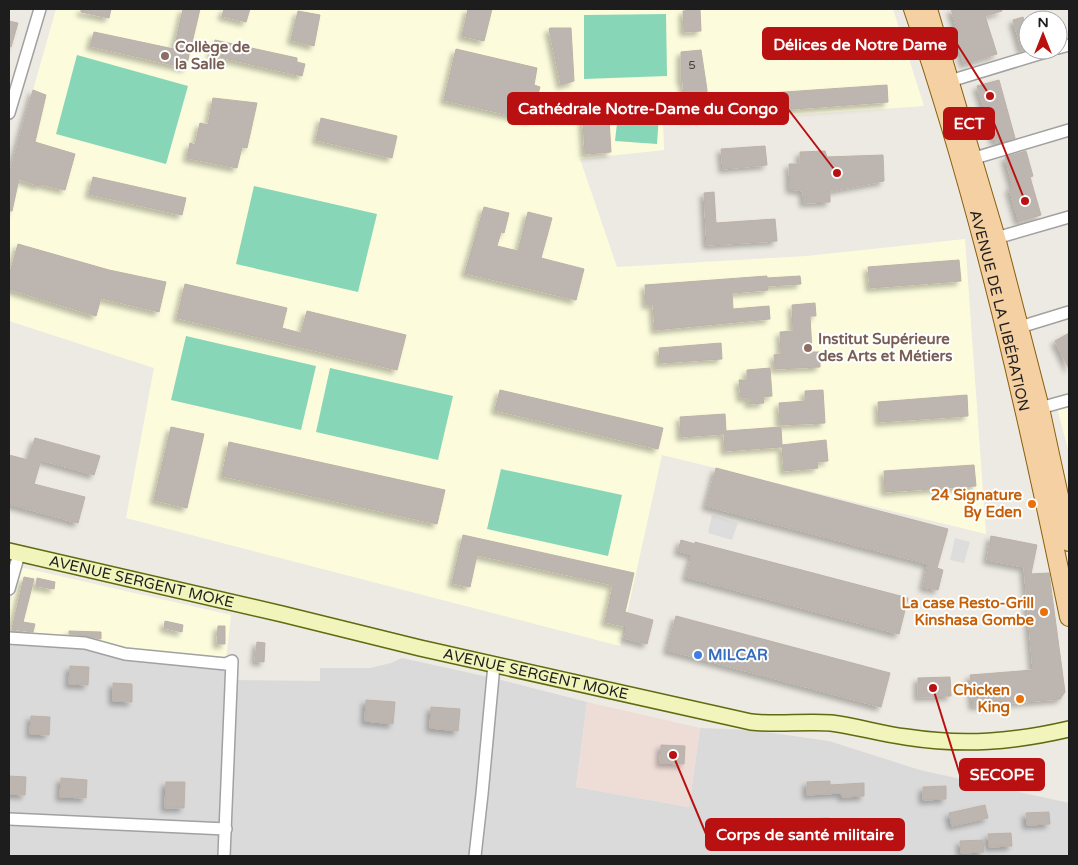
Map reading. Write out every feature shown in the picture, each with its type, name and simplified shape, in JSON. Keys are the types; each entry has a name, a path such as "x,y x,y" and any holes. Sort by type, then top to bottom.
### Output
{"main road":[{"name":"AVENUE DE LA LIBÉRATION","path":"913,9 996,238 1040,408 1069,542"},
{"name":"AVENUE DE LA LIBÉRATION","path":"928,9 950,82 984,246 1065,579 1069,618"},
{"name":"AVENUE SERGENT MOKE","path":"14,552 494,665 757,723 829,723 906,737 967,742 1004,741 1069,729"}],"street":[{"path":"9,113 40,9"},
{"path":"950,82 1020,60"},
{"path":"967,160 1069,130"},
{"path":"996,238 1069,217"},
{"path":"1020,327 1069,312"},
{"path":"1040,408 1069,400"},
{"path":"9,588 14,552"},
{"path":"9,638 85,643 125,654 226,664 232,661 224,856"},
{"path":"475,856 494,665"},
{"path":"9,819 226,829"}],"shaded area":[{"path":"56,9 893,9 924,106 752,118 663,119 664,150 580,159 617,267 807,256 965,239 986,534 662,455 620,646 126,518 154,368 9,321 9,175"},
{"path":"1069,404 1069,453 1057,408"},
{"path":"712,515 738,523 732,540 708,533"},
{"path":"955,538 970,542 964,563 950,560"},
{"path":"20,567 231,615 226,660 128,651 114,645 77,639 9,635 9,607"},
{"path":"9,638 226,664 226,680 320,681 320,668 370,668 402,658 493,678 587,702 576,787 689,807 700,728 752,730 829,741 920,770 1069,803 1069,856 9,856"},
{"path":"587,702 700,728 689,807 576,787"}],"green space":[{"path":"666,14 667,76 584,79 584,15"},
{"path":"77,55 188,86 166,164 56,134"},
{"path":"618,114 659,115 657,144 615,141"},
{"path":"254,186 377,214 358,292 236,264"},
{"path":"186,336 316,366 301,430 171,400"},
{"path":"330,368 453,396 438,460 316,432"},
{"path":"501,469 622,495 608,556 487,529"}],"building":[{"path":"81,9 111,9 109,18 81,12"},
{"path":"183,9 200,9 186,68 90,46 94,32 174,49"},
{"path":"224,9 250,9 246,22 222,16"},
{"path":"468,9 492,9 484,41 462,36"},
{"path":"700,9 701,31 684,32 683,11"},
{"path":"951,9 1001,9 1002,11 985,16 997,54 964,64 955,33 958,32"},
{"path":"298,11 320,15 314,46 291,40"},
{"path":"1018,18 1018,37 1013,20"},
{"path":"9,21 18,23 11,47 9,46"},
{"path":"550,28 571,28 574,81 561,85"},
{"path":"215,40 297,58 297,62 305,64 302,76 211,55"},
{"path":"456,49 537,68 534,85 540,87 531,120 444,100"},
{"path":"701,50 707,90 707,117 685,119 683,81 681,81 681,52"},
{"path":"999,80 1015,138 995,142 977,86"},
{"path":"887,85 888,102 727,114 726,96"},
{"path":"33,90 46,95 35,142 75,154 65,190 40,184 39,186 19,179 12,211 9,211 9,175"},
{"path":"213,98 257,103 247,148 242,147 237,168 187,158 190,143 195,145 200,123 208,125"},
{"path":"608,102 611,152 585,154 582,105"},
{"path":"321,118 397,136 392,158 316,140"},
{"path":"765,146 767,165 723,169 721,149"},
{"path":"825,151 827,157 883,155 884,181 830,191 830,202 804,203 803,191 790,189 789,164 800,164 800,152"},
{"path":"1026,151 1033,176 1030,177 1041,215 1019,222 1009,188 1013,187 1005,157"},
{"path":"93,177 186,198 182,215 89,194"},
{"path":"714,192 716,223 775,219 777,241 707,245 704,193"},
{"path":"484,207 509,213 504,233 501,232 497,246 518,251 528,212 552,218 541,258 584,269 576,300 465,273"},
{"path":"18,244 109,270 166,282 159,312 101,298 96,316 9,289 9,276"},
{"path":"959,260 961,281 870,288 868,267"},
{"path":"767,276 767,278 800,276 801,284 768,286 768,290 732,293 733,309 769,306 770,319 655,330 653,304 646,305 645,285"},
{"path":"185,284 287,308 282,328 301,333 307,311 406,335 397,370 177,318"},
{"path":"815,303 816,316 810,316 812,352 820,352 820,367 775,369 774,355 781,354 780,332 793,331 792,305"},
{"path":"1069,333 1069,369 1055,341"},
{"path":"721,343 722,359 660,363 659,348"},
{"path":"770,368 772,396 763,397 764,403 749,404 749,398 741,398 739,380 747,380 747,370"},
{"path":"500,390 663,428 658,449 495,410"},
{"path":"823,390 825,423 780,425 779,403 805,401 805,391"},
{"path":"967,395 968,416 879,422 878,402"},
{"path":"725,414 726,431 781,427 782,445 826,440 828,461 817,462 818,468 784,471 782,447 725,451 724,434 681,437 680,417"},
{"path":"171,427 204,434 187,508 154,500"},
{"path":"35,438 100,456 94,475 41,460 34,484 85,497 78,523 9,504 9,455 28,460"},
{"path":"229,442 445,490 437,524 222,476"},
{"path":"974,465 976,486 885,492 884,471"},
{"path":"716,468 948,529 937,568 943,570 938,590 923,587 928,564 706,506"},
{"path":"463,535 634,573 625,612 653,620 647,644 624,638 627,627 605,622 613,585 477,555 470,587 452,583"},
{"path":"991,536 1037,545 1031,574 1049,573 1065,692 1060,699 973,706 970,675 1033,670 1024,567 987,560"},
{"path":"681,540 695,544 695,542 908,598 899,634 686,577 692,555 678,551"},
{"path":"24,577 34,579 23,622 35,624 33,632 12,629"},
{"path":"37,578 55,582 54,589 36,586"},
{"path":"676,616 890,673 881,707 667,650"},
{"path":"165,621 183,625 182,632 164,628"},
{"path":"218,626 225,626 225,644 217,644"},
{"path":"69,631 101,632 101,639 69,634"},
{"path":"257,642 265,643 264,662 255,661"},
{"path":"70,666 89,667 88,685 69,684"},
{"path":"950,677 951,696 918,697 918,678"},
{"path":"113,683 132,684 132,702 113,701"},
{"path":"366,700 395,702 393,724 365,721"},
{"path":"431,707 460,709 458,731 430,728"},
{"path":"31,716 50,717 49,735 30,734"},
{"path":"661,745 685,746 684,764 660,763"},
{"path":"9,776 26,777 25,795 9,794"},
{"path":"61,778 87,780 86,798 60,797"},
{"path":"830,781 830,785 864,783 864,796 842,797 841,793 807,795 807,782"},
{"path":"166,782 185,782 184,808 165,808"},
{"path":"946,786 946,799 923,800 923,787"},
{"path":"985,805 988,818 952,826 949,813"},
{"path":"1049,812 1050,824 1027,825 1026,813"},
{"path":"829,818 829,820 861,819 861,824 894,822 895,834 872,835 872,831 838,832 838,829 807,831 806,819"},
{"path":"1011,833 1012,846 989,847 988,834"},
{"path":"983,840 984,852 961,853 960,841"}],"place":[{"name":"Collège de la Salle","path":"165,56"},
{"name":"Délices de Notre Dame","path":"990,96"},
{"name":"Cathédrale Notre-Dame du Congo","path":"837,173"},
{"name":"ECT","path":"1025,201"},
{"name":"Institut Supérieure des Arts et Métiers","path":"808,348"},
{"name":"24 Signature By Eden","path":"1032,504"},
{"name":"La case Resto-Grill Kinshasa Gombe","path":"1044,612"},
{"name":"MILCAR","path":"698,655"},
{"name":"SECOPE","path":"933,688"},
{"name":"Chicken King","path":"1020,699"},
{"name":"Corps de santé militaire","path":"673,755"}]}
